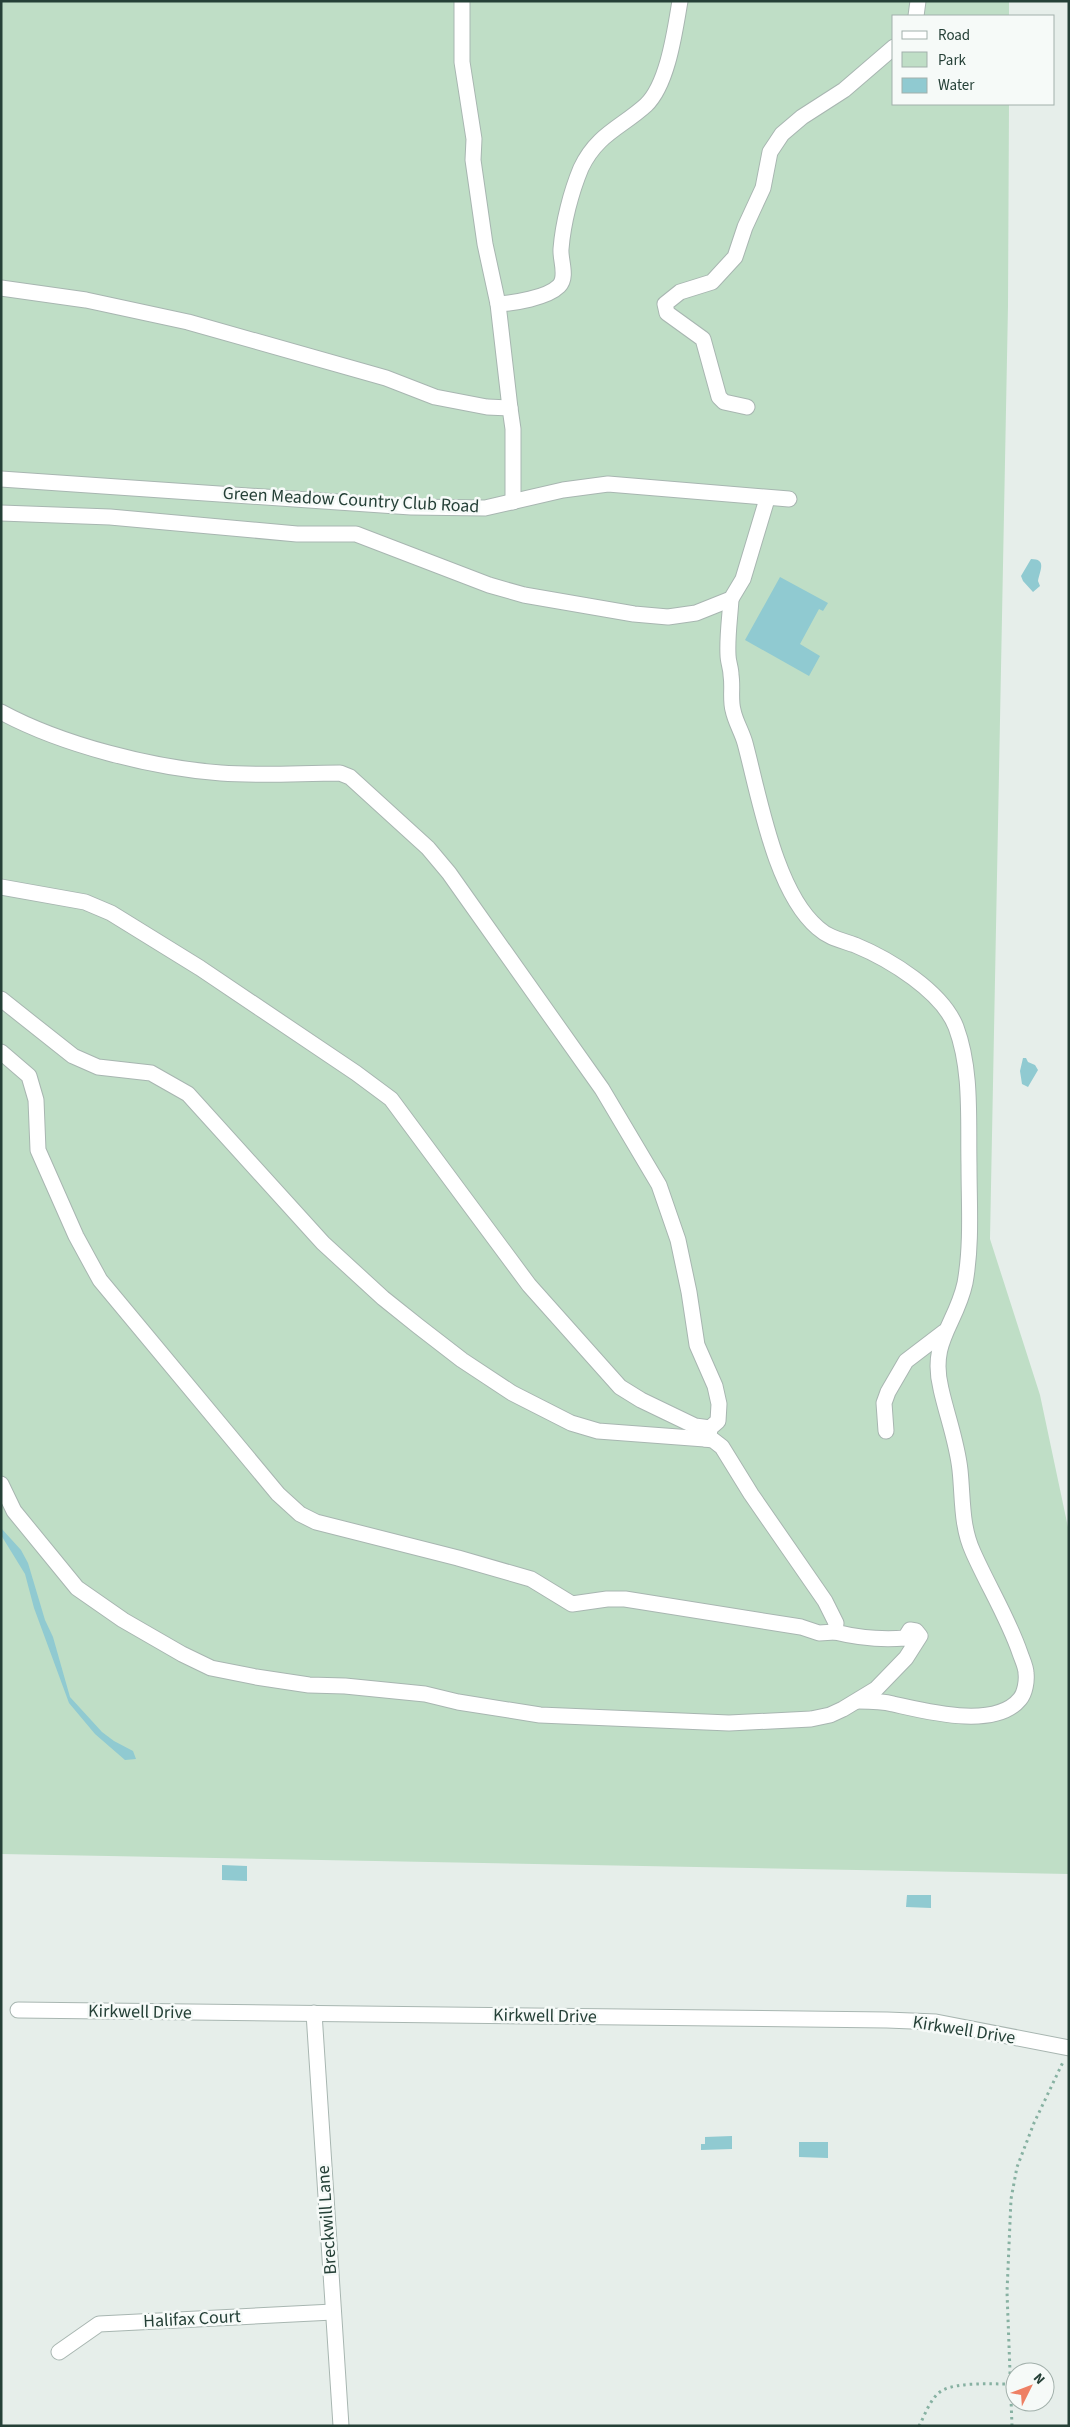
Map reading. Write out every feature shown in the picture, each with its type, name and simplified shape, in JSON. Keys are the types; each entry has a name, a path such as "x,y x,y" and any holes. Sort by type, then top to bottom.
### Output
{"street":[{"path":"462,1 462,62 474,139 473,160 485,244 498,304 513,429 513,502"},
{"path":"498,304 512,304 559,286 563,279 560,250 582,166 606,134 645,105 655,95 674,37 680,1"},
{"path":"916,15 918,1"},
{"path":"747,407 724,402 719,397 704,340 667,313 665,304 680,292 712,282 735,257 745,227 763,188 770,152 782,134 802,117 844,90 892,49"},
{"path":"1,288 86,300 188,322 386,378 435,397 487,407 510,408"},
{"name":"Green Meadow Country Club Road","path":"1,479 411,507 485,508 562,490 608,484 767,499 789,499"},
{"path":"767,499 743,579 731,599 728,657 732,676 732,708 744,741 757,799 783,874 799,907 815,927 831,938 855,945 887,962 924,986 954,1022 964,1051 968,1103 970,1229 968,1260 959,1305 944,1332 938,1357 939,1381 957,1451 961,1504 970,1548 1016,1642 1026,1673 1022,1698 1004,1712 959,1716 890,1703 858,1701"},
{"path":"1,513 110,517 297,534 356,534 489,585 524,596 634,614 668,617 696,613 731,599"},
{"path":"1,712 95,750 139,760 221,773 340,773 350,777 428,848 449,873 602,1089 659,1185 678,1240 689,1292 697,1345 715,1386 719,1404 718,1421 708,1434"},
{"path":"1,887 85,902 111,912 200,968 356,1073 391,1099 529,1285 620,1387 641,1400 695,1426 722,1446 751,1494 825,1601 836,1624 835,1632"},
{"path":"1,999 73,1056 98,1067 151,1073 188,1094 323,1243 383,1298 418,1326 462,1360 512,1393 571,1423 598,1432 708,1434"},
{"path":"1,1052 29,1076 36,1100 38,1150 76,1236 100,1280 278,1494 300,1514 316,1522 340,1529 458,1558 531,1579 572,1604 608,1598 625,1599 801,1627 819,1634 835,1632 868,1639 891,1639 905,1638 910,1630 916,1631 920,1636 913,1650 892,1675 876,1689 858,1701 830,1715 811,1718 729,1723 644,1721 540,1714 458,1702 425,1694 345,1686 309,1685 210,1668 123,1620 77,1588 14,1511 1,1484"},
{"path":"886,1432 884,1403 888,1392 906,1361 944,1332"},
{"name":"Kirkwell Drive","path":"18,2010 936,2022 1067,2053"},
{"name":"Breckwill Lane","path":"314,2013 341,2426"},
{"name":"Halifax Court","path":"59,2352 99,2324 333,2312"}],"path":[{"path":"1009,2362 1007,2292 1010,2199 1017,2167 1034,2123 1067,2053"},
{"path":"918,2426 936,2396 942,2390 974,2384 1005,2384"},
{"path":"1011,2412 1012,2426"}],"green space":[{"path":"1,1 1009,1 1009,15 892,15 892,105 1009,105 1008,306 990,1239 1040,1395 1069,1532 1069,1874 1,1854"}],"water":[{"path":"1031,559 1036,559 1041,563 1038,581 1040,586 1033,592 1021,576"},
{"path":"780,577 828,603 823,611 819,609 800,644 820,656 809,676 745,640"},
{"path":"1023,1058 1026,1058 1028,1062 1035,1065 1038,1070 1028,1087 1022,1084 1020,1071"},
{"path":"1,1528 21,1550 28,1563 45,1620 53,1637 70,1697 102,1732 133,1751 136,1759 125,1760 95,1734 69,1703 34,1608 25,1574 1,1535"},
{"path":"222,1865 247,1866 247,1881 222,1880"},
{"path":"907,1895 931,1895 931,1908 906,1907"},
{"path":"732,2136 732,2149 701,2150 701,2144 705,2144 705,2137"},
{"path":"799,2142 828,2142 828,2158 799,2157"}]}
